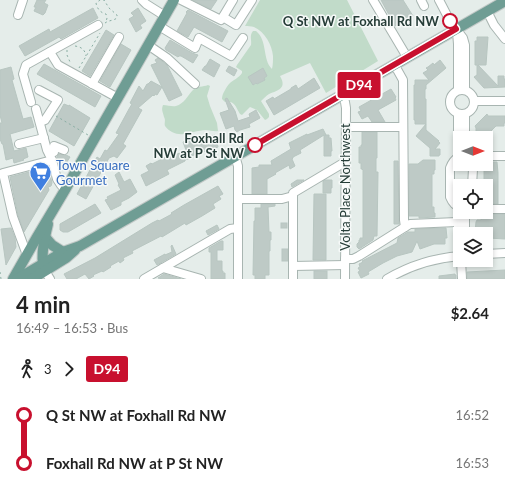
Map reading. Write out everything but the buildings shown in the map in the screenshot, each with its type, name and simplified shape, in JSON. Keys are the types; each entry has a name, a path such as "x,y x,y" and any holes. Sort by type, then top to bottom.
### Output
{"main road":[{"path":"13,279 174,0"},
{"path":"32,279 66,258 80,246 487,11 498,2"},
{"path":"46,271 45,237 49,218"},
{"path":"45,237 52,245 63,252"},
{"path":"17,279 46,271 63,252 80,246"}],"street":[{"path":"18,15 23,0"},
{"path":"142,0 165,16"},
{"path":"181,0 221,20 223,18 236,25 252,0"},
{"path":"223,18 232,0"},
{"path":"373,0 407,57"},
{"path":"439,0 456,29 462,90"},
{"path":"487,11 494,25 505,39"},
{"path":"65,190 58,182 40,122 23,74 26,65 102,25"},
{"path":"159,26 195,48 199,38 231,56 243,38"},
{"path":"92,84 119,37"},
{"path":"148,45 167,58 194,84"},
{"path":"50,52 58,66 118,98"},
{"path":"394,64 403,80 405,227"},
{"path":"39,90 58,100 45,120 40,122"},
{"path":"462,90 467,90 475,101 473,108 469,112 462,114 455,112 451,108 449,102 455,91 462,90"},
{"name":"Volta Place Northwest","path":"343,94 346,105 345,279"},
{"path":"475,101 505,101"},
{"path":"462,114 464,131"},
{"path":"461,131 462,114"},
{"path":"346,127 403,127"},
{"path":"20,144 44,138"},
{"path":"27,255 13,217 3,173 50,156 54,152 54,146 64,150"},
{"path":"235,156 238,166 238,279"},
{"path":"493,156 505,156"},
{"path":"293,279 293,193 346,162"},
{"path":"453,162 450,168 450,197 453,202"},
{"path":"238,199 282,199 293,196"},
{"path":"493,209 505,209"},
{"path":"458,219 458,227"},
{"path":"293,266 345,262 359,256 410,224 458,222"},
{"path":"144,279 230,229 238,228"},
{"path":"493,254 505,253"},
{"path":"387,279 405,270 427,262 453,256"},
{"path":"461,267 462,279"},
{"path":"163,268 201,279"}],"path":[{"path":"100,0 104,0 116,15 116,18 114,21 102,25 108,18 106,14 100,11 96,3 100,0"},
{"path":"79,68 101,31 94,35"},
{"path":"71,48 75,46 81,48 86,53 86,57"},
{"path":"64,52 67,50 68,60 71,64"},
{"path":"75,65 81,71"},
{"path":"57,117 88,135"},
{"path":"0,272 1,279"}],"green space":[{"path":"260,0 347,0 378,61 326,93 310,63 280,76 283,83 281,88 269,94 261,101 269,114 267,119 265,120 257,110 250,107 242,115 233,103 225,102 222,97 229,84 242,73 242,71 236,67 251,45 251,36 253,31 256,31 260,35 267,60 272,69 273,61 271,48 265,35 254,27 245,26","holes":["263,69 267,76 264,80 253,85"]},
{"path":"208,85 210,86 207,96 217,123 218,131 202,130 176,134 168,129 165,126 165,119 162,110 163,105 179,105 195,89"}],"bus line":[{"name":"D94","path":"255,145 456,29 450,21"}],"place":[{"name":"Q St NW at Foxhall Rd NW","path":"450,21"},
{"name":"Foxhall Rd NW at P St NW","path":"255,145"},
{"name":"Town Square Gourmet","path":"41,192"}]}
